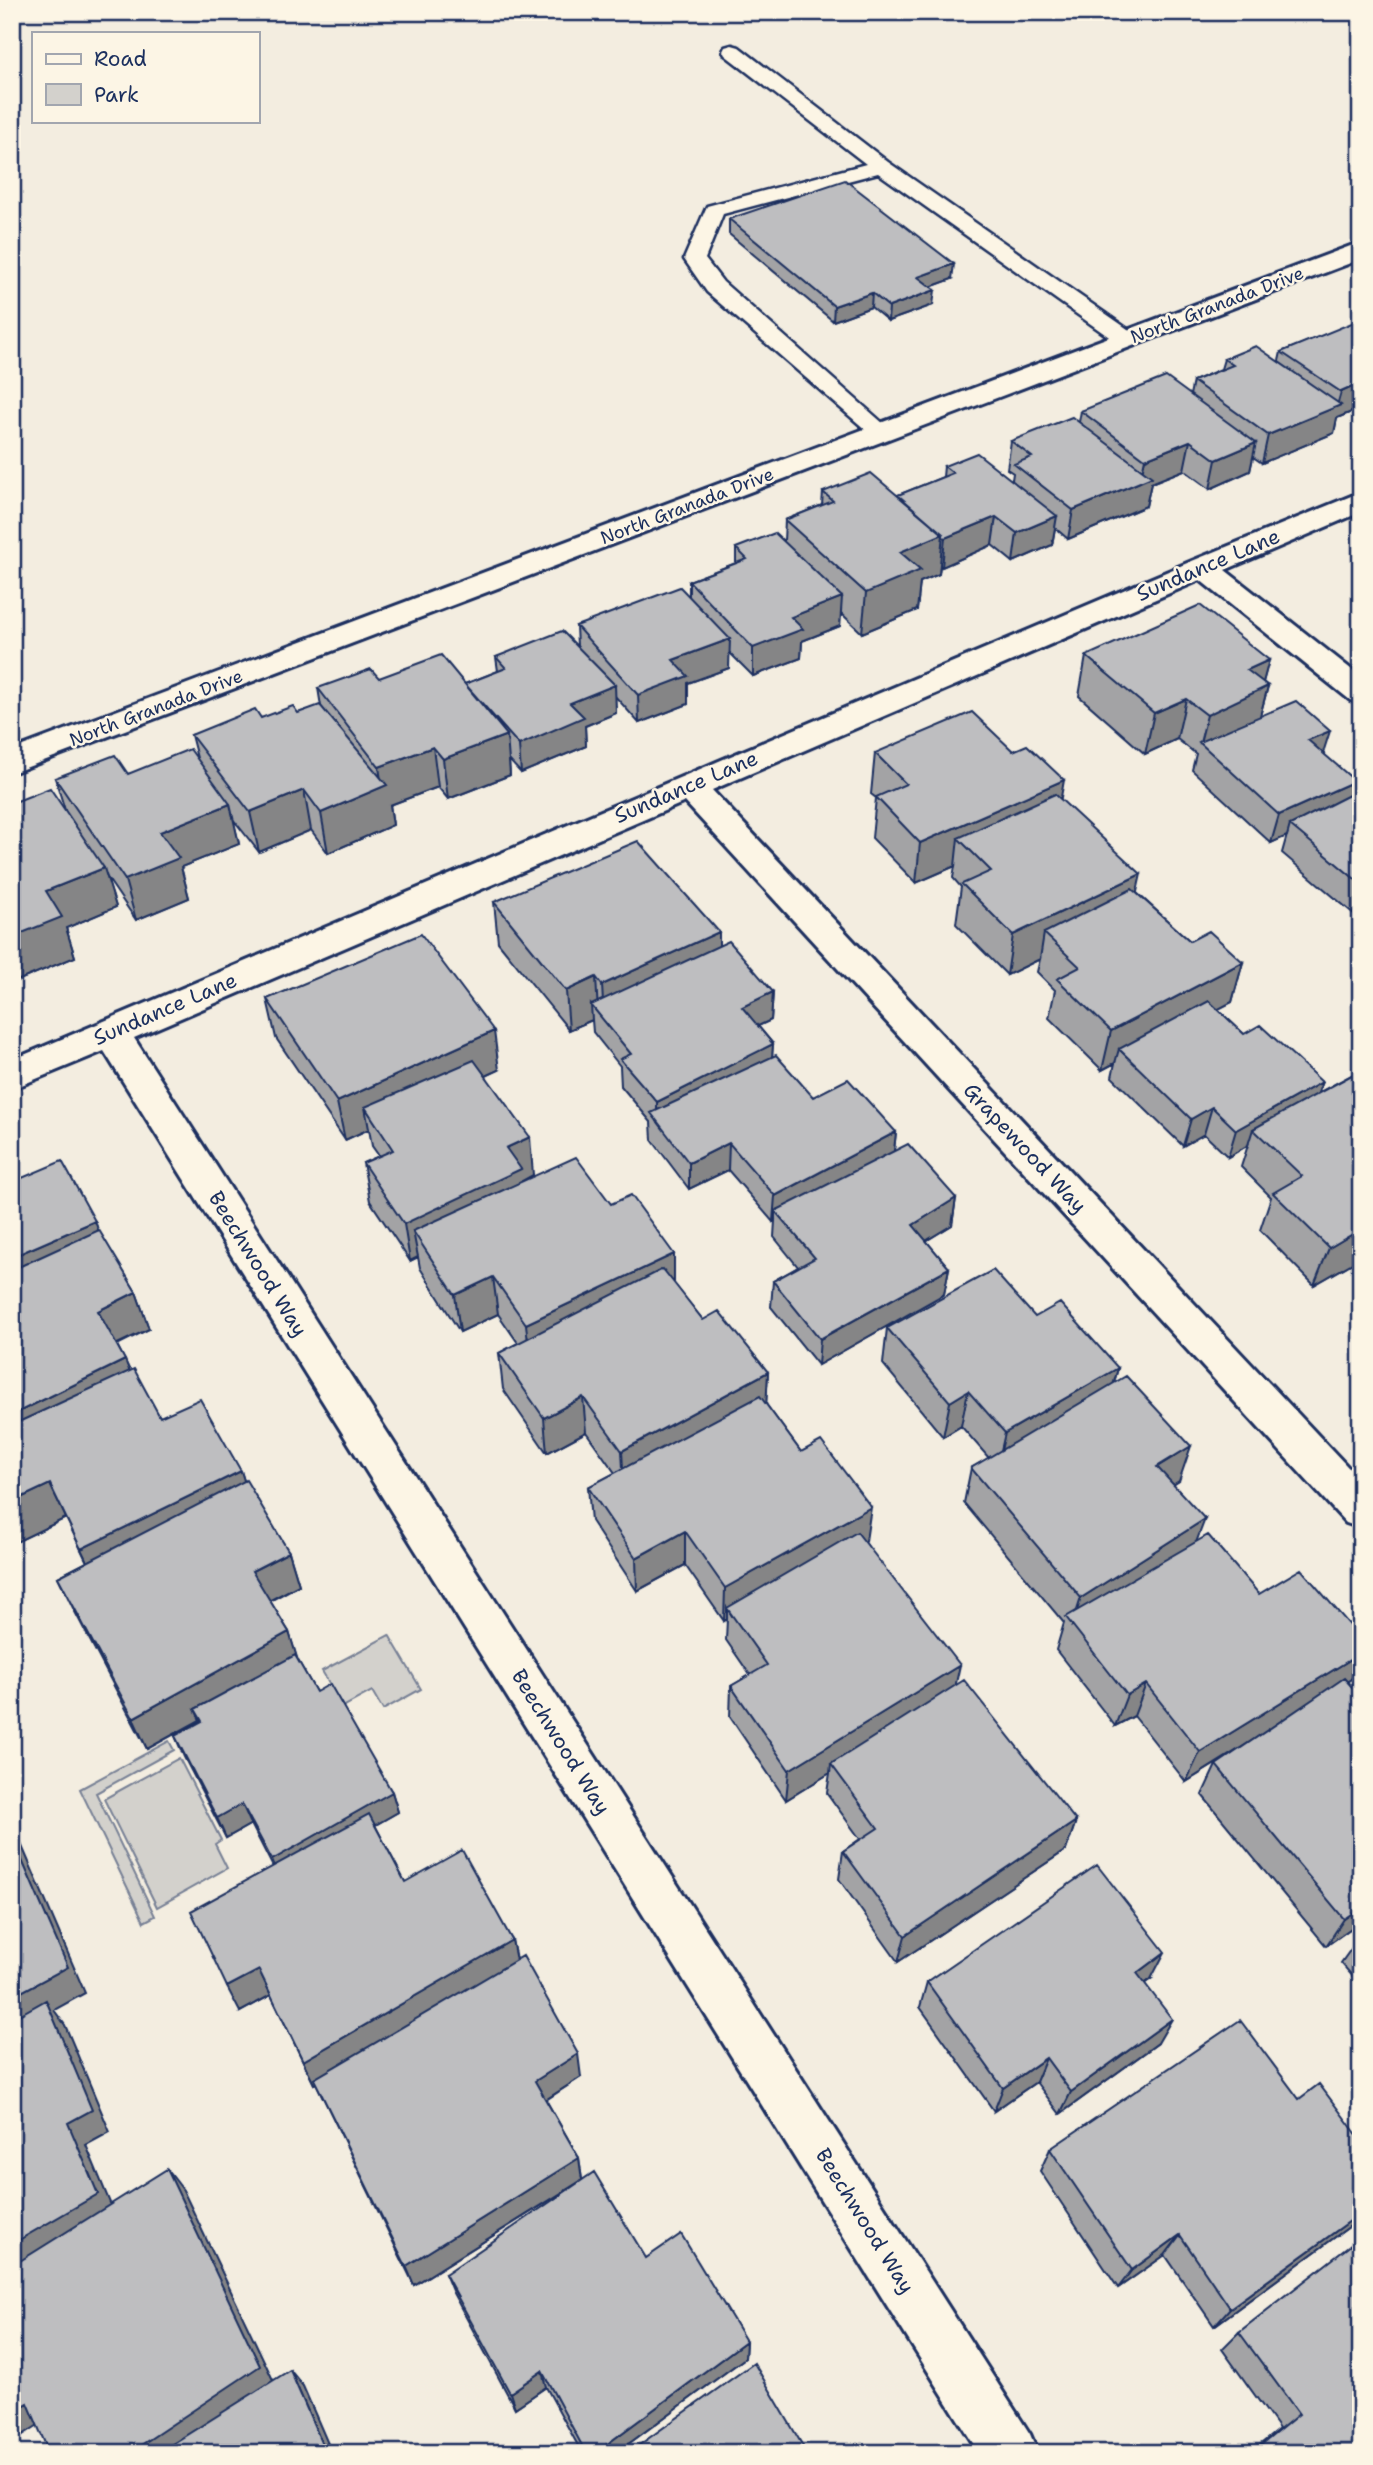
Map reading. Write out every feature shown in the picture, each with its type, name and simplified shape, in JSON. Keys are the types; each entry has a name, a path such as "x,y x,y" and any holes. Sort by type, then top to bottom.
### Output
{"street":[{"name":"North Granada Drive","path":"12,762 1361,250"},
{"name":"Sundance Lane","path":"12,1074 1361,501"},
{"path":"1202,567 1361,693"},
{"name":"Grapewood Way","path":"689,786 1361,1510"},
{"name":"Beechwood Way","path":"111,1032 1011,2453"}],"lane":[{"path":"732,51 881,166 1127,339"},
{"path":"881,166 714,211 694,259 715,287 882,432"}],"green space":[{"path":"389,1635 421,1689 383,1710 372,1691 343,1707 322,1671"},
{"path":"169,1741 174,1750 96,1793 155,1916 144,1922 80,1789"},
{"path":"179,1758 221,1840 215,1844 227,1868 157,1907 104,1799"}],"building":[{"path":"845,180 954,264 918,277 935,290 889,307 872,293 834,306 729,219"},
{"path":"1359,320 1361,383 1341,392 1281,352"},
{"path":"1256,346 1341,405 1268,435 1193,381 1233,365 1224,359"},
{"path":"1166,377 1256,443 1216,460 1190,441 1145,459 1081,411"},
{"path":"1072,417 1152,477 1073,510 1014,464 1032,457 1011,441"},
{"path":"977,453 1057,516 1017,533 996,517 945,538 898,495 953,473 944,466"},
{"path":"871,473 943,534 900,552 921,570 866,593 785,520 833,501 823,492"},
{"path":"775,533 842,597 791,617 803,629 753,648 689,581 747,559 736,548"},
{"path":"680,587 730,639 673,660 688,676 638,695 576,626"},
{"path":"1200,605 1269,660 1247,670 1268,686 1207,715 1186,699 1154,713 1086,656"},
{"path":"562,631 615,685 570,703 584,717 519,745 465,684 506,668 496,657"},
{"path":"441,655 507,735 443,759 433,747 379,767 318,688 371,669 379,678"},
{"path":"1296,701 1330,731 1308,740 1355,781 1279,815 1199,742"},
{"path":"320,705 387,785 321,813 304,790 250,812 191,735 255,709 261,718 293,706 298,713"},
{"path":"972,712 1013,751 1027,745 1064,780 920,843 876,797 906,784 875,753"},
{"path":"190,749 230,804 160,832 179,858 125,880 55,778 115,755 128,774"},
{"path":"50,788 104,868 46,891 62,917 12,937 12,803"},
{"path":"1361,789 1361,884 1290,825"},
{"path":"1055,794 1141,874 1013,935 962,884 991,871 958,838"},
{"path":"638,841 719,932 602,985 596,977 566,991 494,902"},
{"path":"1132,889 1190,941 1209,931 1243,962 1111,1031 1057,979 1080,967 1044,933"},
{"path":"421,934 494,1031 337,1102 267,999"},
{"path":"729,941 773,992 742,1007 773,1044 657,1102 620,1059 631,1054 591,1005"},
{"path":"1209,1001 1244,1034 1260,1025 1322,1082 1236,1130 1212,1107 1191,1119 1119,1049"},
{"path":"776,1055 813,1097 848,1079 896,1132 775,1196 729,1143 689,1163 651,1113"},
{"path":"474,1060 530,1137 506,1148 521,1169 404,1224 363,1163 393,1150 365,1107"},
{"path":"1361,1070 1361,1229 1329,1248 1273,1193 1302,1176 1253,1129"},
{"path":"908,1144 956,1198 913,1225 949,1268 820,1339 773,1281 815,1258 775,1211"},
{"path":"576,1157 611,1204 631,1195 674,1254 526,1324 493,1277 455,1295 413,1231"},
{"path":"62,1161 95,1221 12,1257 12,1175 15,1181"},
{"path":"99,1230 136,1292 98,1311 125,1360 12,1415 12,1270"},
{"path":"663,1269 703,1320 719,1311 768,1372 622,1451 583,1397 544,1418 499,1353"},
{"path":"993,1270 1035,1317 1060,1303 1118,1368 1005,1433 968,1391 950,1402 887,1328"},
{"path":"134,1369 160,1417 200,1399 241,1471 81,1549 50,1484 12,1502 12,1425"},
{"path":"1126,1376 1191,1446 1157,1467 1205,1519 1081,1598 971,1468"},
{"path":"760,1396 801,1452 821,1441 871,1507 725,1588 685,1531 636,1558 588,1487"},
{"path":"246,1480 289,1552 252,1571 289,1632 133,1718 58,1577"},
{"path":"857,1532 960,1665 789,1770 731,1686 767,1665 727,1608"},
{"path":"1208,1535 1259,1594 1301,1569 1361,1638 1361,1653 1200,1752 1146,1684 1127,1695 1066,1617"},
{"path":"295,1655 316,1692 330,1684 392,1792 272,1860 242,1804 217,1818 175,1736 202,1721 195,1709"},
{"path":"1344,1678 1361,1697 1361,1907 1344,1919 1216,1765"},
{"path":"964,1680 1076,1821 905,1936 843,1851 878,1828 831,1764"},
{"path":"369,1814 405,1882 462,1850 512,1940 303,2061 259,1970 227,1987 191,1911"},
{"path":"12,1837 68,1967 12,1997"},
{"path":"1097,1865 1165,1952 1137,1973 1172,2019 1071,2092 1046,2058 1003,2088 927,1982"},
{"path":"523,1956 578,2054 535,2081 579,2158 406,2266 314,2079"},
{"path":"46,2000 92,2110 68,2123 98,2194 12,2244 12,2019"},
{"path":"1240,2020 1299,2099 1319,2084 1361,2140 1361,2213 1230,2308 1180,2235 1132,2270 1050,2149"},
{"path":"167,2169 260,2366 129,2453 49,2453 28,2403 12,2413 12,2266"},
{"path":"594,2172 646,2258 681,2234 746,2341 595,2453 586,2453 542,2371 510,2393 445,2274"},
{"path":"1361,2237 1361,2453 1265,2453 1260,2446 1299,2414 1239,2332"},
{"path":"754,2363 807,2453 628,2453"},
{"path":"290,2370 326,2453 158,2453"}]}
